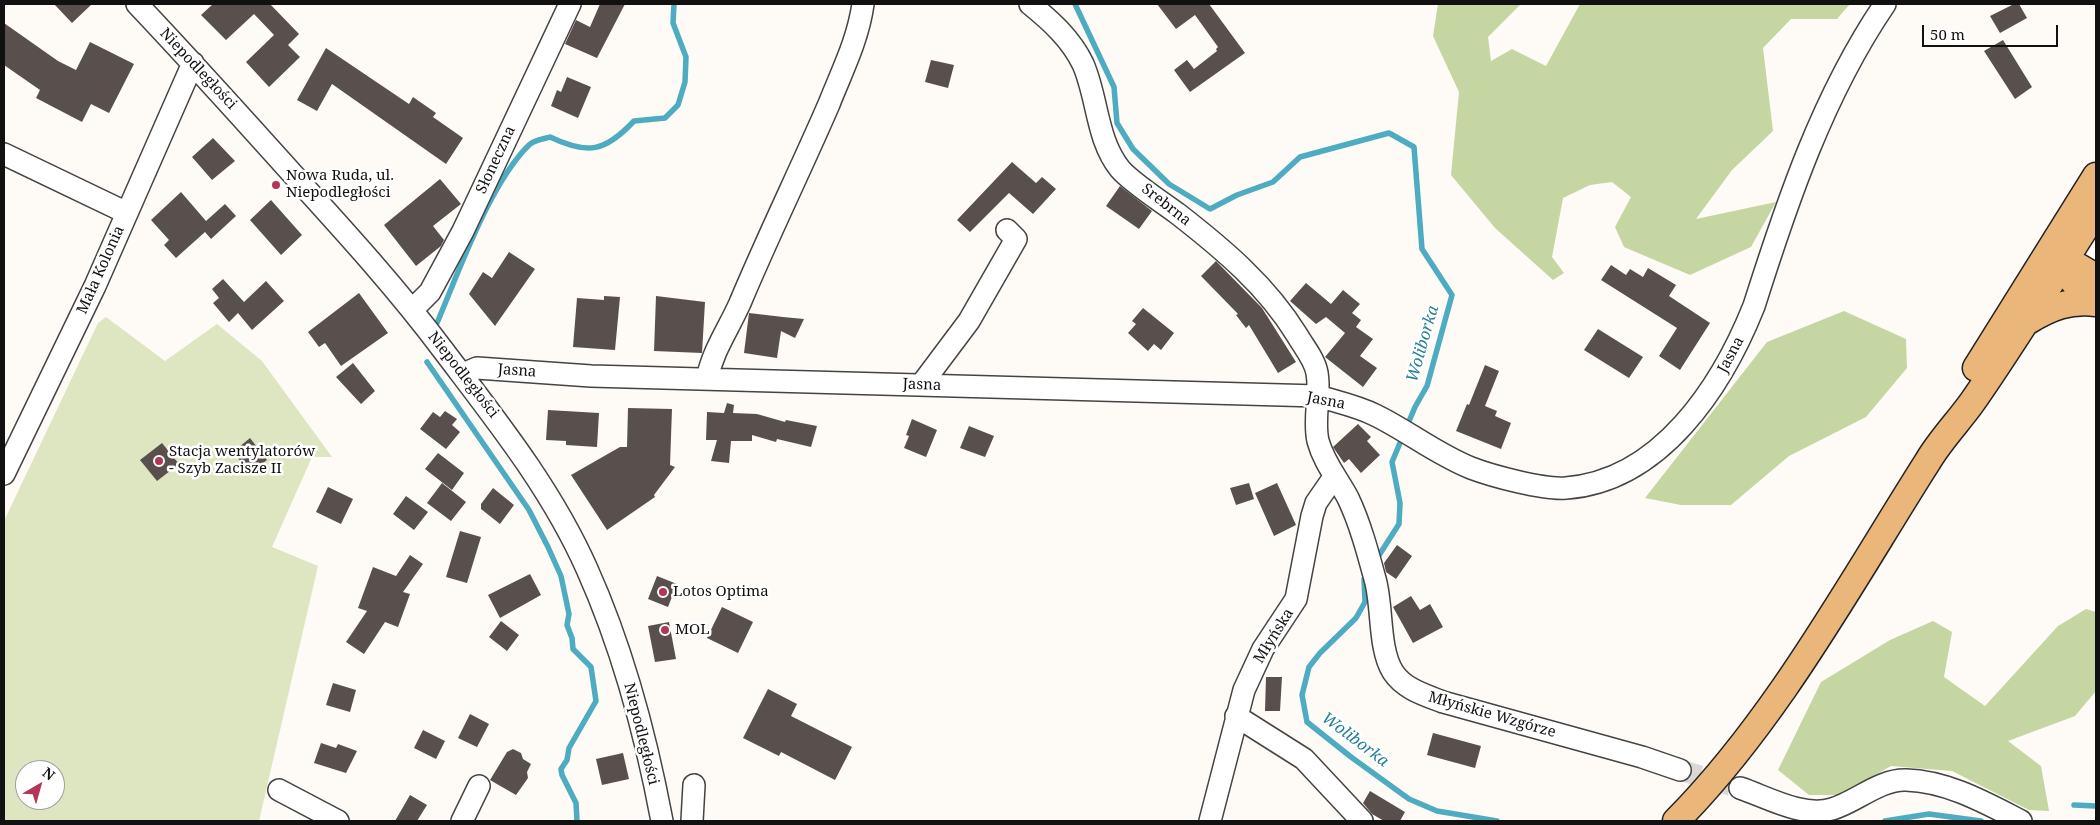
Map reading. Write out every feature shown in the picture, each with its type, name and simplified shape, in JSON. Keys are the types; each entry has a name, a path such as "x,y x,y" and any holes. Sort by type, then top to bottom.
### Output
{"main road":[{"path":"1933,451 1972,404 2064,262 2071,233 2096,176"},
{"path":"1676,821 1709,785 1777,697 1933,451 1961,395 2031,279 2071,233 2096,211"},
{"path":"2071,233 2082,260 2093,274"},
{"path":"2064,262 2065,270 2072,280 2096,302"},
{"path":"2031,279 2049,268 2064,262 2072,263 2093,274"},
{"path":"2025,323 2058,305 2096,302"}],"street":[{"name":"Niepodległości","path":"137,4 193,63 362,251 463,374 521,452 545,491 587,569 626,671 662,821"},
{"name":"Słoneczna","path":"412,310 430,292 464,231 570,4"},
{"path":"707,379 711,358 739,304 756,263 808,153 856,40 863,4"},
{"name":"Srebrna","path":"1030,4 1069,41 1083,66 1098,121 1107,145 1120,169 1215,243 1252,278 1289,323 1312,358 1317,372 1318,396"},
{"name":"Jasna","path":"463,374 477,368 592,376 1318,396 1358,408 1472,468 1501,478 1565,489 1600,483 1636,466 1659,448 1681,427 1718,380 1735,349 1754,306 1804,158 1848,65 1885,4"},
{"name":"Mała Kolonia","path":"4,474 96,286 193,63"},
{"path":"4,154 127,213"},
{"path":"921,385 969,321 1016,240 1007,230"},
{"path":"1318,396 1318,439 1323,456 1334,477"},
{"name":"Młyńskie Wzgórze","path":"1334,477 1348,498 1376,580 1389,665 1400,680 1410,688 1451,705 1680,770"},
{"name":"Młyńska","path":"1210,821 1236,716 1255,664 1296,600 1316,502 1334,477"},
{"path":"1236,716 1304,759 1362,821"},
{"path":"1740,788 1808,811 1831,810 1892,782 1912,780 1956,791 2021,821"},
{"path":"692,821 694,785"},
{"path":"462,821 479,786"},
{"path":"279,790 338,821"}],"green space":[{"path":"1438,4 1521,4 1488,37 1491,61 1512,49 1546,66 1580,4 1850,4 1837,19 1791,19 1763,48 1773,131 1732,170 1696,219 1776,202 1751,247 1690,275 1624,247 1615,227 1631,197 1612,182 1590,185 1563,198 1552,257 1564,273 1553,280 1495,228 1451,175 1459,92 1433,36"},
{"path":"1844,311 1906,339 1907,368 1866,417 1789,456 1731,505 1681,505 1645,498 1767,342"},
{"path":"106,317 165,361 217,324 262,361 332,457 312,457 272,547 318,566 259,821 4,821 4,521 98,323"},
{"path":"2086,609 2096,612 2096,691 2075,716 2008,741 2041,766 2049,811 2029,810 1952,771 1891,766 1839,795 1809,795 1778,770 1821,682 1890,640 1933,621 1952,632 1944,677 1985,706 2058,626"}],"building":[{"path":"54,4 92,4 72,23"},
{"path":"213,4 270,4 299,34 288,45 300,57 269,87 246,62 274,35 254,14 226,40 201,15"},
{"path":"600,4 625,4 597,58 565,44 576,20 590,27"},
{"path":"1157,4 1209,4 1245,53 1190,92 1174,70 1187,60 1194,69 1217,51 1218,47 1195,15 1176,29"},
{"path":"2014,4 2019,4 2027,18 2000,33 1990,16"},
{"path":"4,23 58,61 76,70 90,42 134,64 109,113 91,104 82,122 36,98 40,90 4,65"},
{"path":"2003,40 2032,87 2015,99 1984,51"},
{"path":"326,48 409,104 413,97 436,113 433,117 463,138 446,164 332,84 317,111 297,100"},
{"path":"931,60 954,65 948,88 925,82"},
{"path":"567,77 591,87 578,118 551,106 557,90 561,92"},
{"path":"213,138 235,161 212,180 192,157"},
{"path":"1012,162 1036,183 1042,177 1056,189 1033,214 1009,193 970,232 957,220"},
{"path":"440,179 461,204 433,226 444,240 441,246 416,266 384,225"},
{"path":"1120,186 1152,211 1139,229 1106,206"},
{"path":"181,192 206,221 225,204 236,216 211,239 205,232 176,258 164,245 169,240 151,220"},
{"path":"271,200 302,235 281,255 250,220"},
{"path":"509,252 535,269 495,326 469,294 483,272 492,278"},
{"path":"1216,261 1262,308 1296,362 1278,373 1249,325 1246,328 1236,315 1238,314 1201,276"},
{"path":"1611,265 1626,275 1630,269 1643,277 1648,268 1676,285 1669,296 1710,323 1680,370 1659,356 1677,328 1601,280"},
{"path":"223,279 244,302 266,281 284,301 252,330 238,313 229,322 213,303 219,298 212,289"},
{"path":"1306,283 1331,304 1343,290 1360,304 1352,313 1361,320 1356,327 1373,339 1360,356 1377,368 1363,387 1325,357 1345,333 1326,317 1316,324 1290,301"},
{"path":"359,293 388,333 341,366 325,343 319,347 308,332"},
{"path":"604,296 620,297 615,350 573,347 577,298 604,300"},
{"path":"656,296 705,302 702,353 654,351"},
{"path":"1143,308 1174,333 1161,350 1154,344 1148,351 1128,333 1136,324 1132,321"},
{"path":"749,313 804,319 795,338 781,331 777,358 744,353"},
{"path":"1598,329 1643,357 1629,378 1584,350"},
{"path":"353,363 375,391 361,404 336,377"},
{"path":"1485,365 1499,371 1485,406 1497,411 1495,416 1511,423 1501,449 1456,431"},
{"path":"727,403 734,405 733,413 757,414 785,422 786,420 817,426 811,447 777,439 776,442 752,435 752,441 731,441 729,463 711,461 717,440 706,440 707,412 724,413"},
{"path":"628,408 672,409 670,465 675,467 654,495 655,497 607,530 571,475 620,447 627,447"},
{"path":"548,410 599,413 597,447 566,445 566,441 546,440"},
{"path":"445,411 457,419 452,425 460,432 446,449 420,429 433,412 440,417"},
{"path":"912,419 937,430 926,457 904,448 909,436 906,435"},
{"path":"1358,424 1371,437 1367,441 1380,455 1361,473 1349,459 1344,463 1333,447"},
{"path":"969,426 994,436 985,457 960,448"},
{"path":"250,438 267,460 250,473 233,452"},
{"name":"Stacja wentylatorów - Szyb Zacisze II","path":"162,443 179,464 157,481 140,460"},
{"path":"438,453 464,473 452,490 425,469"},
{"path":"442,483 466,502 451,521 427,503"},
{"path":"1249,483 1254,499 1236,505 1230,488"},
{"path":"1277,483 1296,525 1274,536 1255,493"},
{"path":"328,487 353,499 341,524 316,512"},
{"path":"493,488 514,505 500,524 481,509 481,504"},
{"path":"406,496 428,512 414,530 393,514"},
{"path":"460,531 481,537 467,583 446,577"},
{"path":"1397,545 1412,556 1396,579 1386,572 1384,563"},
{"path":"410,555 423,564 403,592 410,594 398,627 385,622 364,654 346,642 367,611 358,608 373,567 396,576"},
{"path":"530,574 541,595 500,618 488,595"},
{"name":"Lotos Optima","path":"657,576 677,584 668,607 648,599"},
{"path":"1411,596 1420,610 1430,604 1443,627 1413,643 1393,607"},
{"path":"722,607 753,622 738,653 707,638"},
{"path":"501,621 519,635 507,651 489,637"},
{"path":"669,622 676,659 655,662 648,626"},
{"path":"1266,677 1282,677 1280,711 1265,711"},
{"path":"333,683 356,690 350,712 326,705"},
{"path":"768,689 797,704 791,716 852,747 835,780 781,752 779,756 743,738"},
{"path":"470,714 489,724 477,747 458,738"},
{"path":"423,730 445,741 436,759 414,748"},
{"path":"1433,733 1481,746 1475,768 1427,755"},
{"path":"321,743 336,748 338,744 357,751 346,773 314,763"},
{"path":"513,749 521,753 523,759 531,764 527,772 528,778 516,795 490,780 507,752"},
{"path":"623,753 629,779 602,785 596,759"},
{"path":"1370,791 1405,812 1400,821 1384,821 1372,814 1363,803"},
{"path":"410,795 427,805 417,821 395,821"}],"waterway":[{"path":"437,323 465,254 489,204 515,161 531,143 550,137 575,146 595,147 614,139 634,121 665,118 678,105 685,82 686,57 673,23 674,4"},
{"name":"Woliborka","path":"1075,4 1114,87 1117,123 1133,149 1169,184 1210,209 1237,195 1273,182 1300,157 1389,133 1414,147 1422,249 1452,295 1427,386 1415,407 1392,462 1400,503 1399,524 1376,560"},
{"path":"427,362 529,510 561,576 569,614 567,625 572,638 573,649 591,667 596,701 569,748 567,760 561,769 562,775 576,803 577,821"},
{"name":"Woliborka","path":"1368,572 1364,579 1365,602 1356,618 1320,653 1309,667 1302,695 1307,722 1409,799 1437,811 1497,821"},
{"name":"Woliborka","path":"2074,805 2096,806"},
{"name":"Woliborka","path":"1885,821 1929,814 1981,821"}],"tunnel":[{"path":"1680,770 1740,788"}],"place":[{"name":"Nowa Ruda, ul. Niepodległości","path":"276,185"},
{"name":"Stacja wentylatorów - Szyb Zacisze II","path":"159,461"},
{"name":"Lotos Optima","path":"663,592"},
{"name":"MOL","path":"665,630"}]}
